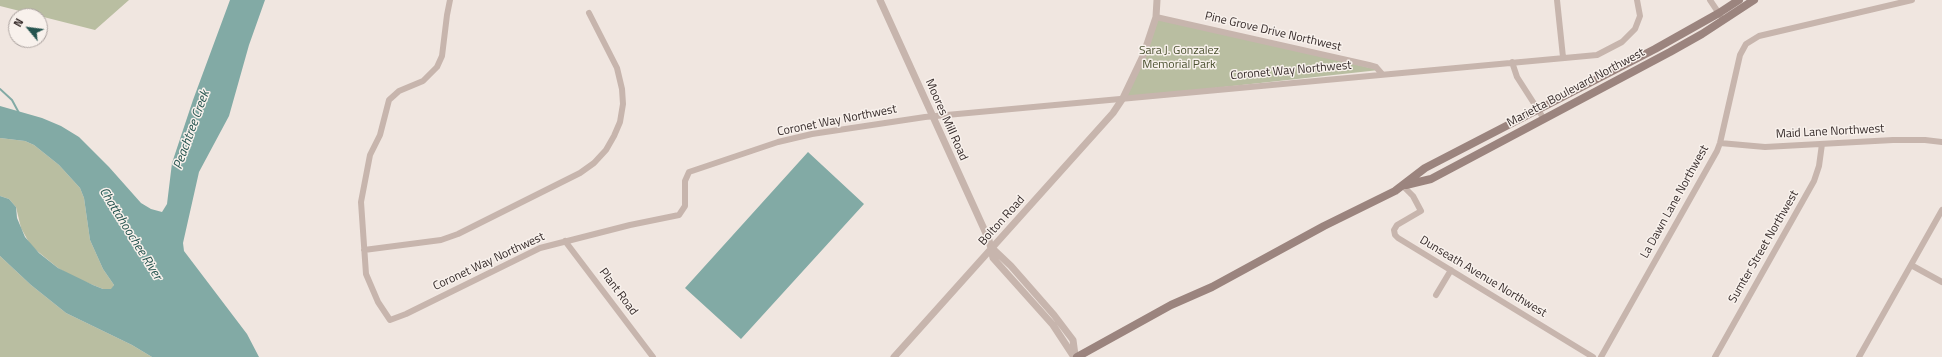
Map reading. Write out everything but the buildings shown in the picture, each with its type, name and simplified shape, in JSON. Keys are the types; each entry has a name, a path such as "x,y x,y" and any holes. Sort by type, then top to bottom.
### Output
{"main road":[{"path":"1075,357 1171,305 1212,287 1404,186 1425,168 1538,108 1655,49 1739,0"},
{"name":"Marietta Boulevard Northwest","path":"1404,186 1431,179 1670,52 1724,20 1754,0"}],"street":[{"name":"Coronet Way Northwest","path":"450,0 446,15 442,56 438,67 423,81 394,95 389,100 380,134 370,155 361,202 366,274 378,302 390,320 406,314 540,248 680,215 685,206 685,182 689,172 778,142 812,134 933,116 1549,58 1597,55 1622,42 1635,29 1640,16 1637,0"},
{"name":"Moores Mill Road","path":"880,0 992,248 993,258 1053,326 1075,357"},
{"name":"Bolton Road","path":"894,357 1113,113 1123,98 1143,56 1156,17 1157,0"},
{"path":"1558,0 1562,57"},
{"path":"1710,0 1724,20"},
{"name":"La Dawn Lane Northwest","path":"1600,357 1720,143 1740,55 1743,48 1750,40 1762,35 1912,0"},
{"path":"364,250 441,240 458,234 580,172 594,163 606,150 614,136 620,122 623,104 622,89 617,68 589,13"},
{"name":"Pine Grove Drive Northwest","path":"1156,17 1369,64 1376,67 1382,74"},
{"path":"1512,62 1517,77 1544,118"},
{"name":"Maid Lane Northwest","path":"1720,143 1765,147 1893,140 1925,140 1942,142"},
{"name":"Sumter Street Northwest","path":"1715,357 1814,181 1819,166 1822,144"},
{"name":"Dunseath Avenue Northwest","path":"1404,186 1413,196 1421,212 1397,225 1394,230 1395,235 1593,357"},
{"path":"1859,357 1942,210"},
{"name":"Plant Road","path":"565,241 653,357"},
{"path":"1911,265 1942,282"},
{"path":"1436,296 1451,270"}],"green space":[{"path":"0,0 129,0 95,30 48,18 48,8 8,8 0,6"},
{"name":"Sara J. Gonzalez Memorial Park","path":"1156,17 1379,70 1123,98"},
{"path":"0,138 25,141 34,145 59,165 80,188 84,198 90,240 103,269 114,285 112,289 103,289 73,277 58,268 31,246 21,228 16,207 9,199 0,196"},
{"path":"0,256 31,285 66,313 132,345 152,357 0,357"}],"water":[{"path":"230,0 265,0 249,45 229,116 199,172 183,243 184,251 247,334 259,357 152,357 132,345 66,313 31,285 0,256 0,196 9,199 16,207 17,218 25,237 39,253 58,268 103,289 111,289 114,285 103,269 90,240 84,198 80,188 59,165 34,145 25,141 0,138 0,106 42,118 61,126 79,137 109,167 141,203 151,209 162,212 167,204 172,163 193,100"},
{"path":"808,152 864,204 741,339 685,288"}],"waterway":[{"path":"0,89 12,100 19,113"}],"water label":[{"name":"Peachtree Creek","path":"192,130"},
{"name":"Chattahoochee River","path":"130,234"}]}
